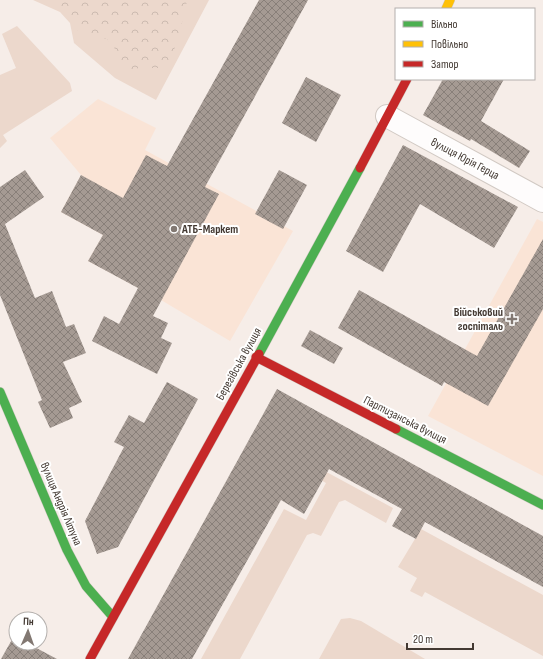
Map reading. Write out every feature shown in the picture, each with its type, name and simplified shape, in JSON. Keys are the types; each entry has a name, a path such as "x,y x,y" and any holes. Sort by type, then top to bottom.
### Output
{"main road":[{"name":"Берегівська вулиця","path":"90,659 307,266 406,80"},
{"name":"Партизанська вулиця","path":"256,357 543,505"},
{"name":"вулиця Андрія Літуна","path":"0,392 67,550 86,586 113,617"}],"street":[{"name":"вулиця Юрія Герца","path":"387,116 543,201"}],"shaded area":[{"path":"98,99 156,128 145,150 293,231 230,341 161,300 88,261 103,235 61,212 81,175 50,138"},
{"name":"Військовий госпіталь","path":"537,219 543,222 543,476 428,416"}],"green space":[{"path":"33,0 209,0 156,100 115,78 74,43 70,23 60,12"},
{"path":"54,0 185,0 187,5 173,54 163,68 152,68 144,65 127,74 116,63 115,49 107,39 82,37 64,9 57,5"},
{"path":"17,26 70,83 72,91 3,135 7,141 0,148 0,75 16,68 2,34"},
{"path":"308,462 393,508 386,523 345,500 339,502 321,536 313,533 307,535 240,659 201,659 284,509 306,520 326,483 304,470"},
{"path":"421,529 543,595 543,656 425,592 422,597 410,591 417,578 398,567"},
{"path":"350,618 361,621 425,659 319,659 341,619"}],"building":[{"path":"259,0 308,0 205,187 219,194 153,316 168,323 161,338 172,343 157,374 92,341 104,316 119,324 138,288 88,261 103,235 61,212 81,175 123,198 146,155 167,166"},
{"path":"306,77 341,95 316,142 282,123"},
{"path":"442,80 503,80 481,121 530,151 519,168 471,139 470,141 423,115"},
{"path":"403,145 518,207 494,248 420,204 383,272 346,251"},
{"path":"25,170 44,197 5,224 35,298 52,291 66,327 74,324 86,353 63,362 82,402 69,408 73,418 50,428 38,402 42,400 0,295 0,187"},
{"path":"279,170 307,185 283,229 255,214"},
{"path":"543,239 543,309 488,406 444,382 442,386 338,328 359,290 477,356"},
{"path":"310,330 343,348 334,364 301,346"},
{"path":"167,382 198,399 118,547 97,554 85,521 124,447 114,442 129,415 144,423"},
{"path":"277,389 543,536 543,587 425,522 416,539 392,526 402,509 329,469 304,514 281,500 192,659 128,659"},
{"path":"8,647 8,651 42,651 57,659 1,659"}],"traffic: fast":[{"path":"259,354 360,168"},
{"path":"0,392 67,550 86,586 113,617"},
{"path":"396,429 543,505"}],"traffic: slow":[{"path":"446,8 450,0"}],"traffic: jam":[{"path":"360,168 406,80"},
{"path":"90,659 259,354"},
{"path":"256,357 396,429"}],"place":[{"name":"АТБ-Маркет","path":"174,229"},
{"name":"Військовий госпіталь","path":"512,319"}]}
